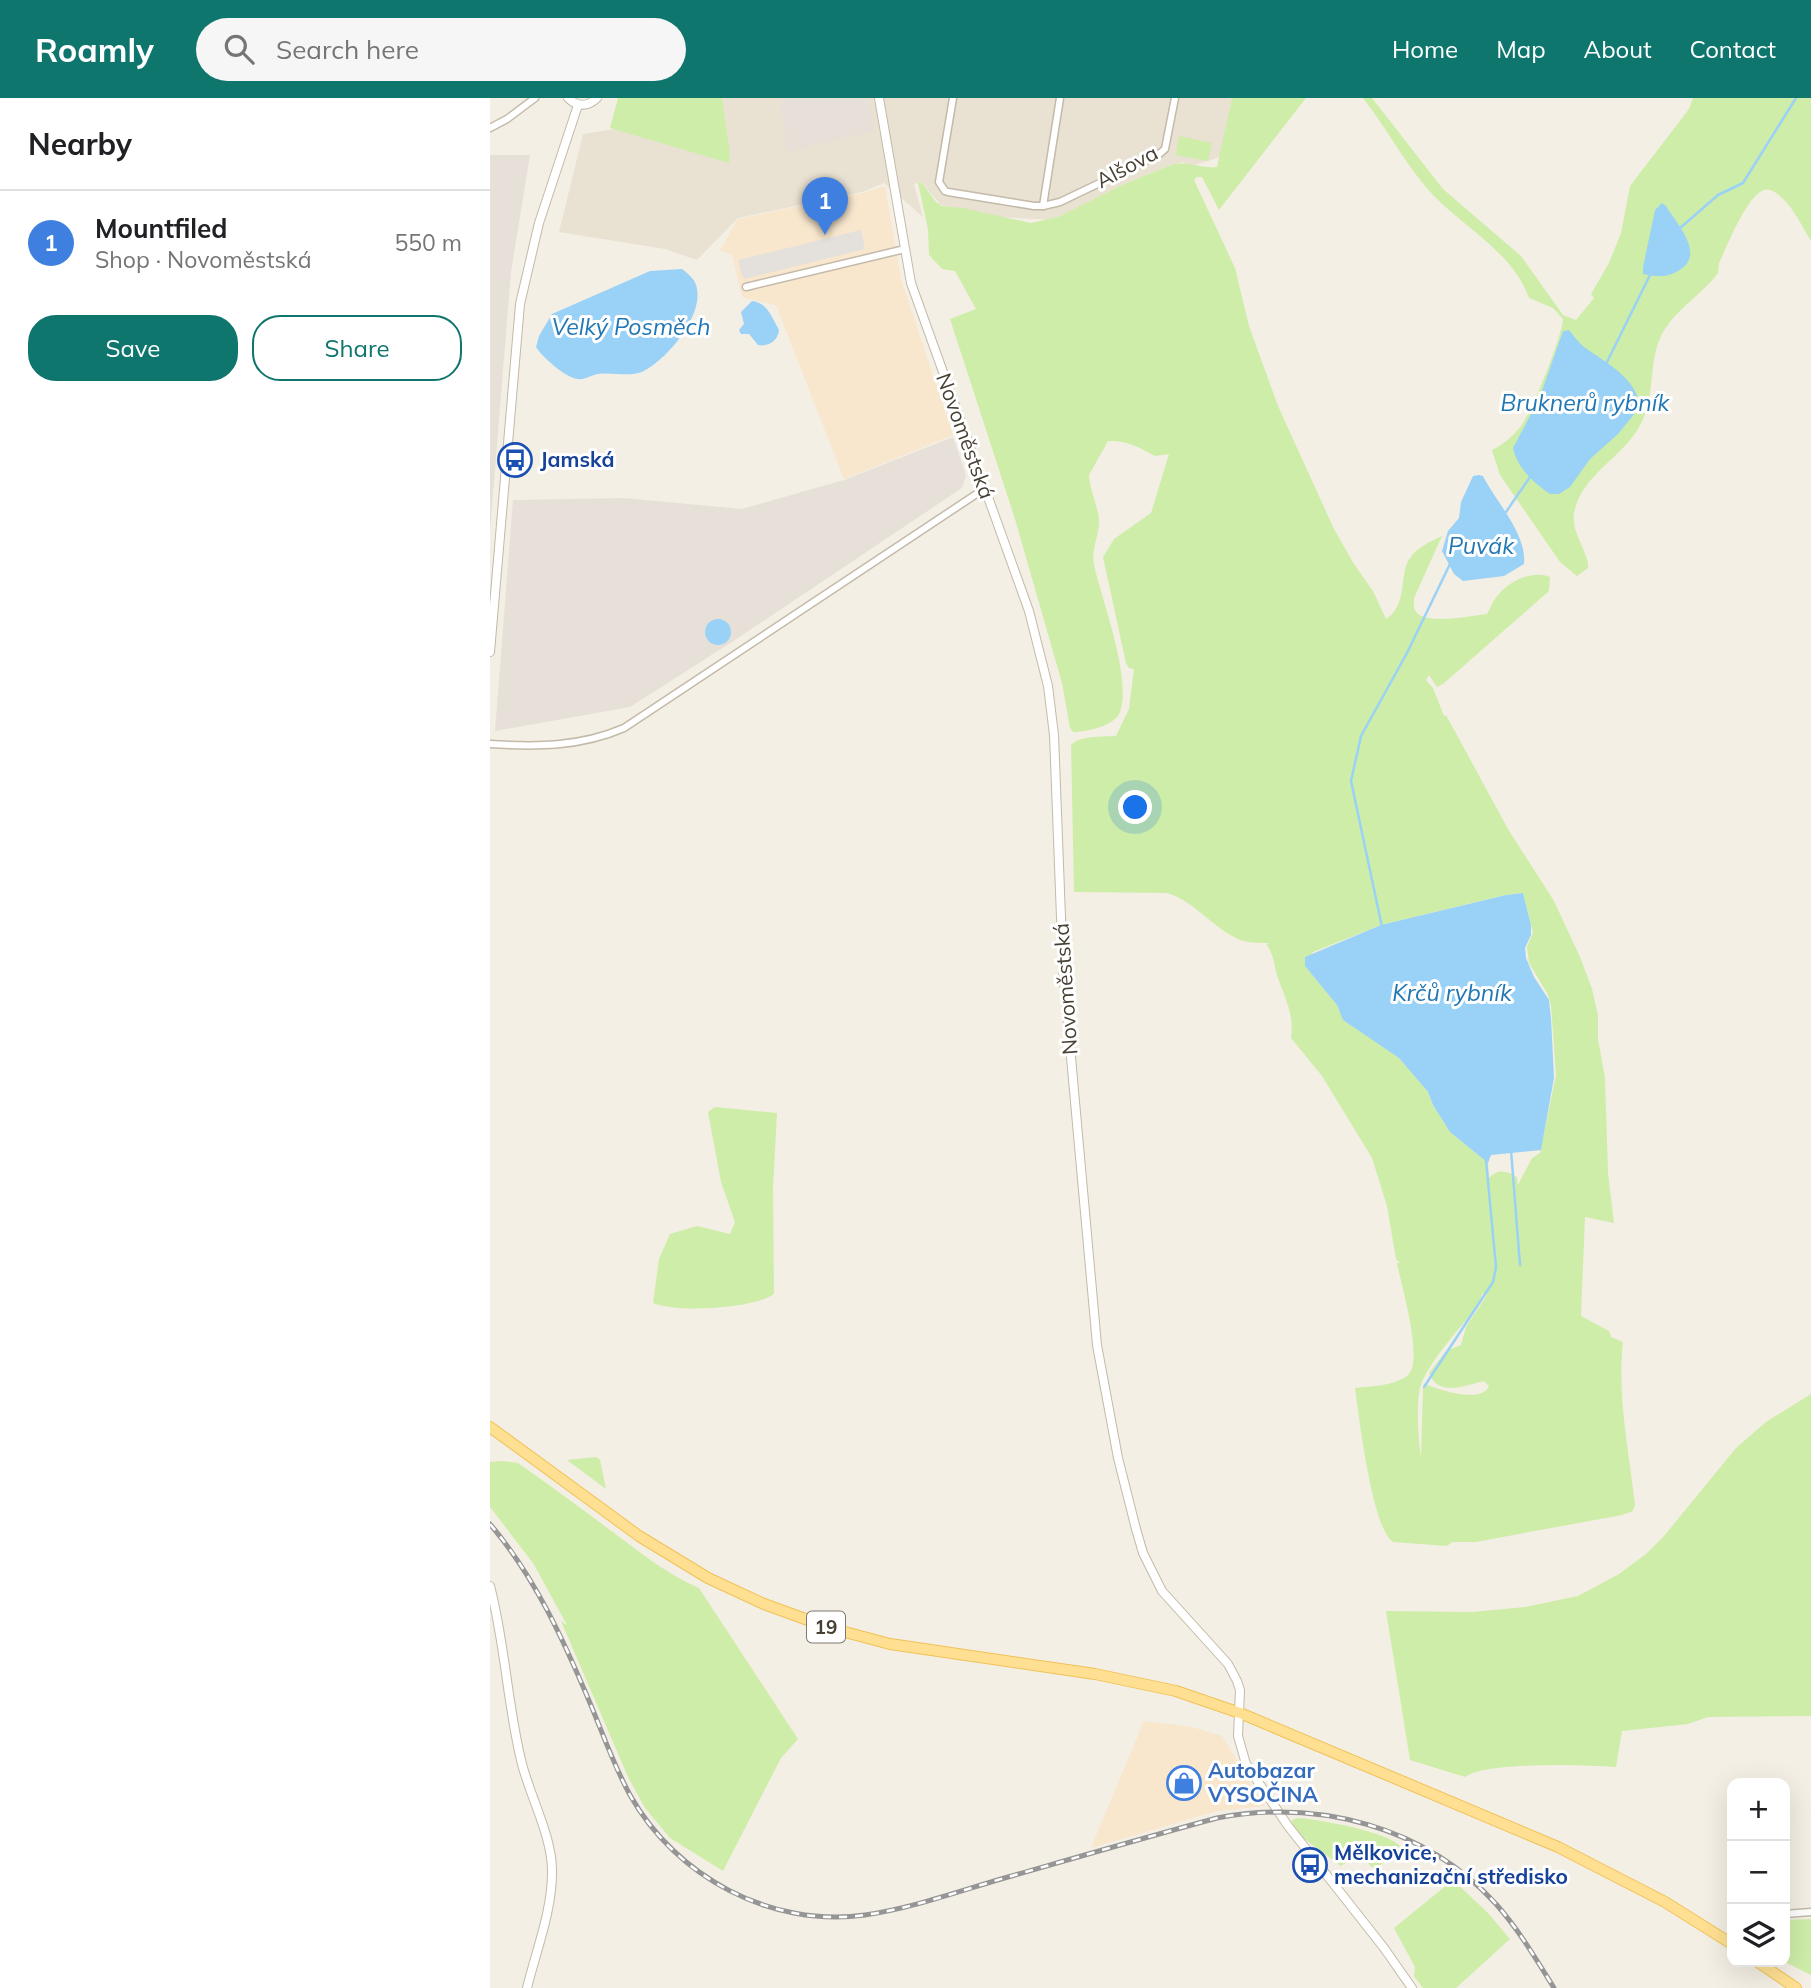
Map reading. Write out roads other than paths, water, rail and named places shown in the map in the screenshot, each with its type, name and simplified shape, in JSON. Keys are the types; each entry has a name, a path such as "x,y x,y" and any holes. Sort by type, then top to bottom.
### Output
{"main road":[{"name":"19","path":"490,1427 639,1536 708,1578 764,1604 830,1628 890,1644 1095,1674 1176,1691 1240,1713 1547,1842 1602,1868 1727,1939"},
{"path":"490,1439 504,1437"},
{"path":"1765,1967 1796,1988"}],"street":[{"path":"490,128 535,98"},
{"path":"568,98 578,105 585,105 597,98"},
{"name":"Novoměstská","path":"879,98 905,249 919,307 1029,611 1044,664 1054,735 1063,969 1097,1345 1118,1458 1143,1553 1152,1574 1174,1607 1234,1673 1240,1690 1239,1745 1246,1764 1287,1826 1384,1948 1412,1988"},
{"path":"953,98 939,182 941,186 948,192 1034,206 1042,205 1060,98"},
{"name":"Alšova","path":"1042,205 1060,202 1158,155 1165,149 1175,98"},
{"path":"490,652 520,304 539,223 578,105"},
{"path":"746,287 905,249"},
{"path":"490,744 545,746 580,743 624,728 984,489"},
{"path":"490,1586 514,1732 552,1865 550,1898 527,1988"},
{"path":"1790,1913 1811,1913"}],"water":[{"path":"1662,203 1686,238 1690,255 1688,262 1672,274 1643,274 1655,210"},
{"name":"Velký Posměch","path":"682,269 696,285 698,297 690,322 662,358 642,372 573,378 543,356 536,347 552,314 650,271"},
{"path":"752,301 765,307 779,330 775,340 769,344 758,345 749,334 741,334 739,330 744,324 741,312"},
{"name":"Bruknerů rybník","path":"1569,330 1584,347 1626,379 1638,397 1640,407 1618,434 1590,459 1570,487 1559,494 1550,494 1527,474 1518,462 1513,448 1539,399 1563,331"},
{"name":"Puvák","path":"1473,476 1483,476 1510,518 1521,541 1524,564 1504,576 1463,581 1454,574 1442,551 1448,531 1459,518 1461,502"},
{"path":"718,619 727,623 731,632 727,641 718,645 709,641 705,632 709,623"},
{"name":"Krčů rybník","path":"1523,893 1531,925 1531,935 1525,948 1526,958 1534,977 1549,1000 1554,1078 1541,1150 1491,1155 1488,1163 1450,1132 1428,1092 1399,1058 1343,1020 1337,1005 1305,966 1305,957 1381,925"}],"waterway":[{"path":"1679,229 1718,195 1743,183 1796,98"},
{"path":"1606,364 1651,273"},
{"path":"1506,512 1530,477"},
{"path":"1382,927 1351,781 1361,736 1407,653 1450,564"},
{"path":"1511,1150 1520,1265"},
{"path":"1424,1387 1493,1282 1496,1267 1486,1160"}],"railway":[{"path":"490,1524 521,1565 547,1609 630,1795 649,1824 673,1850 730,1891 761,1904 795,1913 830,1917 865,1915 920,1903 1217,1818 1293,1812 1331,1816 1368,1825 1403,1838 1437,1855 1468,1877 1504,1914 1554,1988"}],"place":[{"name":"Mountfiled","path":"825,235"},
{"name":"Jamská","path":"515,460"},
{"name":"Autobazar VYSOČINA","path":"1184,1783"},
{"name":"Mělkovice, mechanizační středisko","path":"1310,1865"}]}
